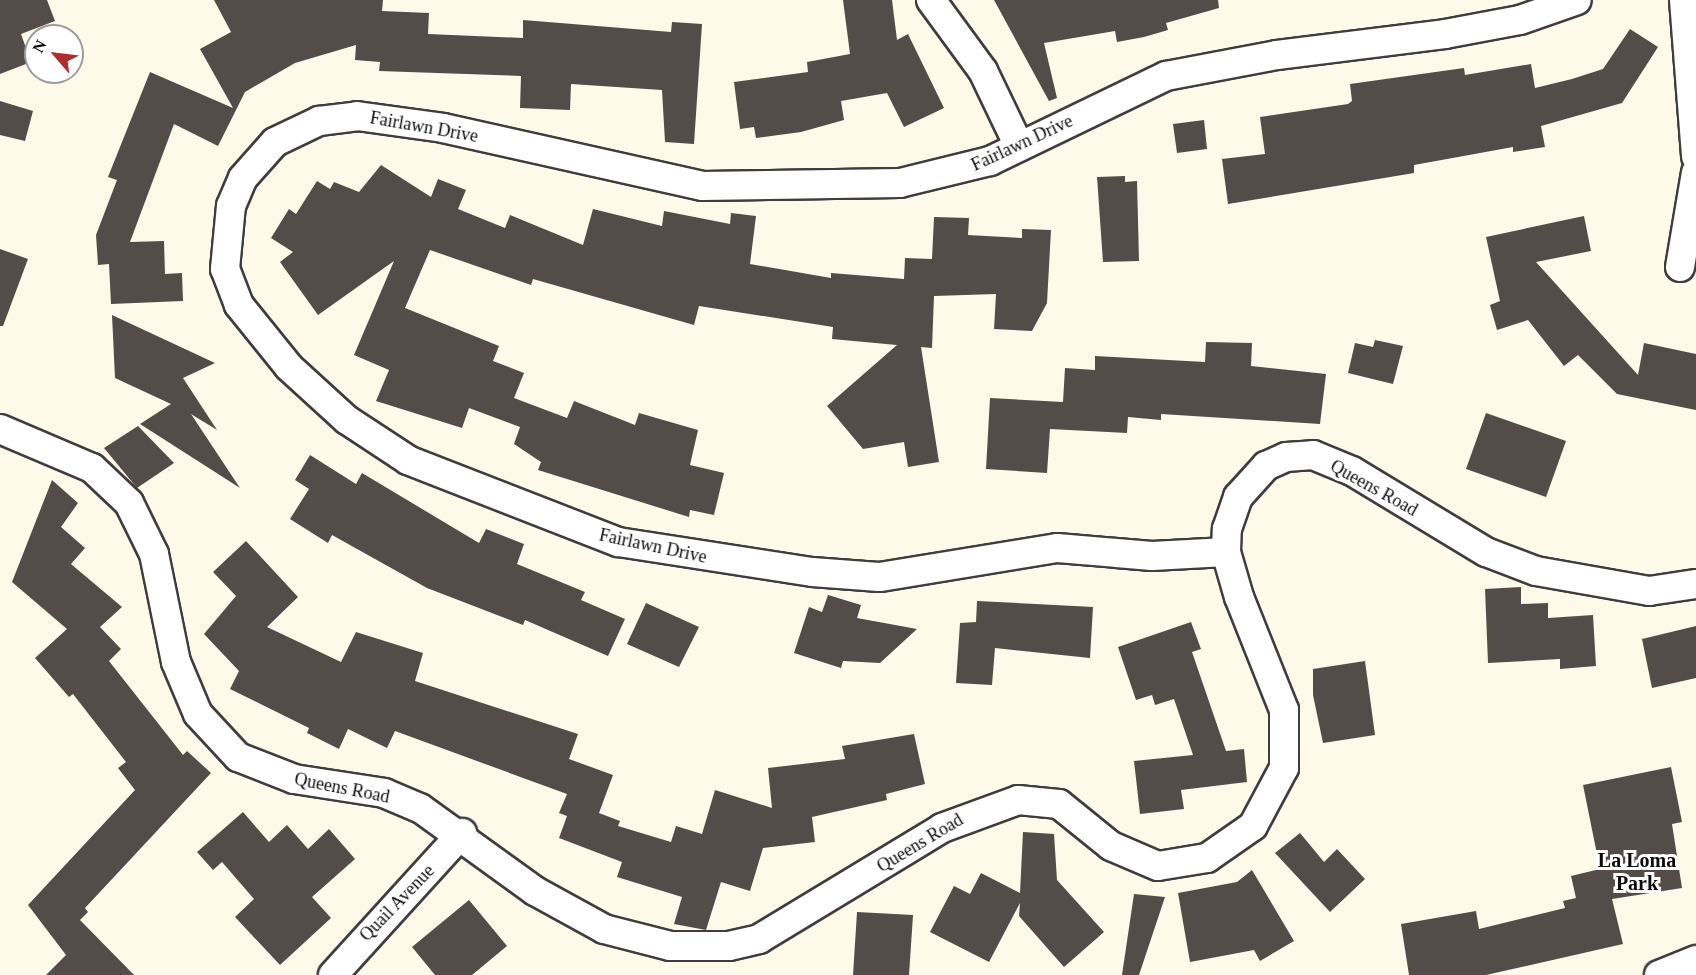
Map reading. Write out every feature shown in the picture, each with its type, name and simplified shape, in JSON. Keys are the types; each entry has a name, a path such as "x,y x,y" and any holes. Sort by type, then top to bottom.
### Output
{"street":[{"path":"931,0 983,71 1019,146"},
{"name":"Fairlawn Drive","path":"1226,552 1152,556 1057,548 879,577 777,568 618,542 408,460 347,420 289,367 239,305 225,269 225,230 243,178 275,142 319,121 396,118 703,186 900,183 948,175 1019,146 1166,76 1277,55 1445,34 1520,20 1577,0"},
{"path":"1684,0 1696,157"},
{"path":"1680,267 1696,172"},
{"name":"Queens Road","path":"0,429 92,468 129,503 154,554 176,662 193,703 238,757 294,779 384,793 462,833 535,891 604,929 699,948 759,939 787,927 942,828 1018,800 1059,804 1111,846 1158,866 1207,858 1252,826 1271,800 1284,768 1286,741 1284,711 1226,552 1238,497 1266,466 1286,457 1313,455 1352,471 1486,552 1536,571 1649,591 1696,584"},
{"name":"Quail Avenue","path":"333,975 462,833"},
{"path":"1659,975 1696,960"}],"building":[{"path":"0,0 47,0 55,21 47,24 24,24 24,33 21,34 24,42 24,65 0,74"},
{"path":"214,0 383,0 382,11 429,13 428,34 523,38 523,20 671,32 672,22 702,24 694,144 665,142 662,90 571,84 570,110 520,108 521,76 379,71 380,62 355,60 356,45 295,63 245,92 218,146 174,124 130,242 164,241 165,274 182,273 183,301 111,304 109,264 98,265 96,235 117,180 108,177 150,72 233,108 200,49 231,32"},
{"path":"843,0 892,0 897,40 908,34 944,108 904,127 887,93 841,101 844,120 801,132 756,138 754,127 740,129 734,82 808,72 807,62 850,54"},
{"path":"994,0 1218,0 1219,8 1166,23 1168,30 1144,37 1117,42 1115,31 1044,43 1057,98 1049,101"},
{"path":"1630,29 1658,47 1622,103 1541,126 1545,147 1513,152 1513,147 1414,165 1414,173 1228,204 1222,159 1265,154 1260,117 1348,104 1352,101 1350,84 1464,68 1465,75 1531,64 1535,88 1603,69"},
{"path":"0,101 33,111 25,141 0,135"},
{"path":"1204,120 1207,149 1177,153 1173,124"},
{"path":"381,165 431,197 438,179 466,190 458,209 505,228 510,215 583,245 593,209 662,226 664,211 730,224 731,213 756,216 750,264 831,278 831,273 904,279 905,258 932,259 934,217 969,218 968,235 1022,238 1022,229 1051,230 1047,303 1032,331 994,329 996,294 934,296 932,348 921,347 939,462 908,467 904,442 863,449 827,406 897,345 832,339 833,327 699,306 694,325 533,279 531,285 430,250 405,308 499,346 493,361 524,373 514,398 567,418 574,401 635,425 639,413 698,430 690,465 724,473 714,515 690,510 689,517 538,470 541,462 514,444 520,427 469,408 462,428 376,401 389,370 354,355 394,261 318,315 280,262 293,252 271,238 289,209 296,214 317,181 330,189 334,182 359,192"},
{"path":"1125,176 1125,182 1137,181 1139,261 1103,262 1097,177"},
{"path":"1584,216 1591,251 1536,262 1638,375 1644,343 1696,354 1696,410 1617,394 1578,355 1564,366 1528,320 1497,330 1490,305 1500,301 1486,237"},
{"path":"0,249 28,259 3,326 0,326"},
{"path":"112,315 215,363 183,378 217,430 191,414 240,488 140,424 171,404 115,378"},
{"path":"1375,340 1403,346 1393,384 1348,373 1355,343 1373,347"},
{"path":"1206,342 1252,343 1251,366 1326,374 1320,424 1161,414 1161,420 1128,417 1127,433 1050,429 1047,473 986,469 990,398 1063,402 1065,368 1095,370 1095,356 1205,362"},
{"path":"1486,413 1566,441 1546,497 1466,469"},
{"path":"138,426 174,463 137,488 104,448"},
{"path":"310,455 356,484 362,473 479,543 486,529 524,544 517,564 585,592 581,600 625,619 608,656 525,620 523,625 427,588 332,535 328,543 290,519 309,489 295,480"},
{"path":"52,480 78,503 61,527 85,548 71,564 122,607 100,627 121,649 109,661 183,755 187,751 211,773 85,908 88,912 80,920 134,975 46,975 66,955 28,905 135,790 118,768 126,762 73,694 69,697 35,658 67,629 12,582"},
{"path":"246,541 298,597 267,627 341,662 356,632 423,653 415,681 578,734 569,759 613,775 599,813 620,821 618,826 671,842 676,826 702,834 715,790 772,808 768,768 845,759 842,746 914,734 925,784 886,794 887,800 812,817 815,842 763,848 750,891 721,882 706,930 674,924 682,897 617,877 622,862 559,838 567,816 559,813 567,794 395,731 387,748 348,729 339,749 307,733 309,728 230,689 239,671 204,634 236,596 213,572"},
{"path":"1521,587 1521,604 1548,603 1548,618 1593,615 1596,666 1560,669 1560,659 1488,663 1485,589"},
{"path":"828,595 861,605 857,618 917,629 880,663 843,661 841,668 794,653 809,607 822,612"},
{"path":"977,601 1093,607 1090,658 995,648 992,685 956,683 960,623 976,622"},
{"path":"646,603 699,627 679,667 627,644"},
{"path":"1191,622 1201,649 1192,652 1226,751 1244,749 1247,782 1181,790 1184,809 1140,814 1134,761 1193,755 1174,699 1155,705 1152,695 1136,700 1118,647"},
{"path":"1696,626 1696,678 1652,688 1642,639"},
{"path":"1365,661 1375,735 1323,743 1313,695 1313,669"},
{"path":"1671,767 1682,822 1672,824 1682,888 1612,899 1623,944 1486,975 1409,975 1401,924 1476,911 1479,929 1565,908 1563,901 1576,898 1571,876 1600,869 1583,785"},
{"path":"243,812 269,842 287,825 308,849 329,829 355,859 312,897 331,918 280,965 235,917 254,899 222,862 213,870 197,852"},
{"path":"1023,832 1054,834 1057,880 1104,932 1064,967 1019,916 1020,903 989,962 930,932 954,886 970,894 981,873 1020,893"},
{"path":"1300,833 1324,862 1337,849 1365,879 1330,912 1275,853"},
{"path":"1252,870 1294,941 1260,961 1254,950 1190,962 1178,893 1237,882"},
{"path":"1134,894 1165,897 1139,975 1122,975"},
{"path":"469,900 507,946 472,975 435,975 412,947"},
{"path":"857,912 913,915 909,975 853,975"}],"district":[{"name":"La Loma Park","path":"1637,872"}]}
